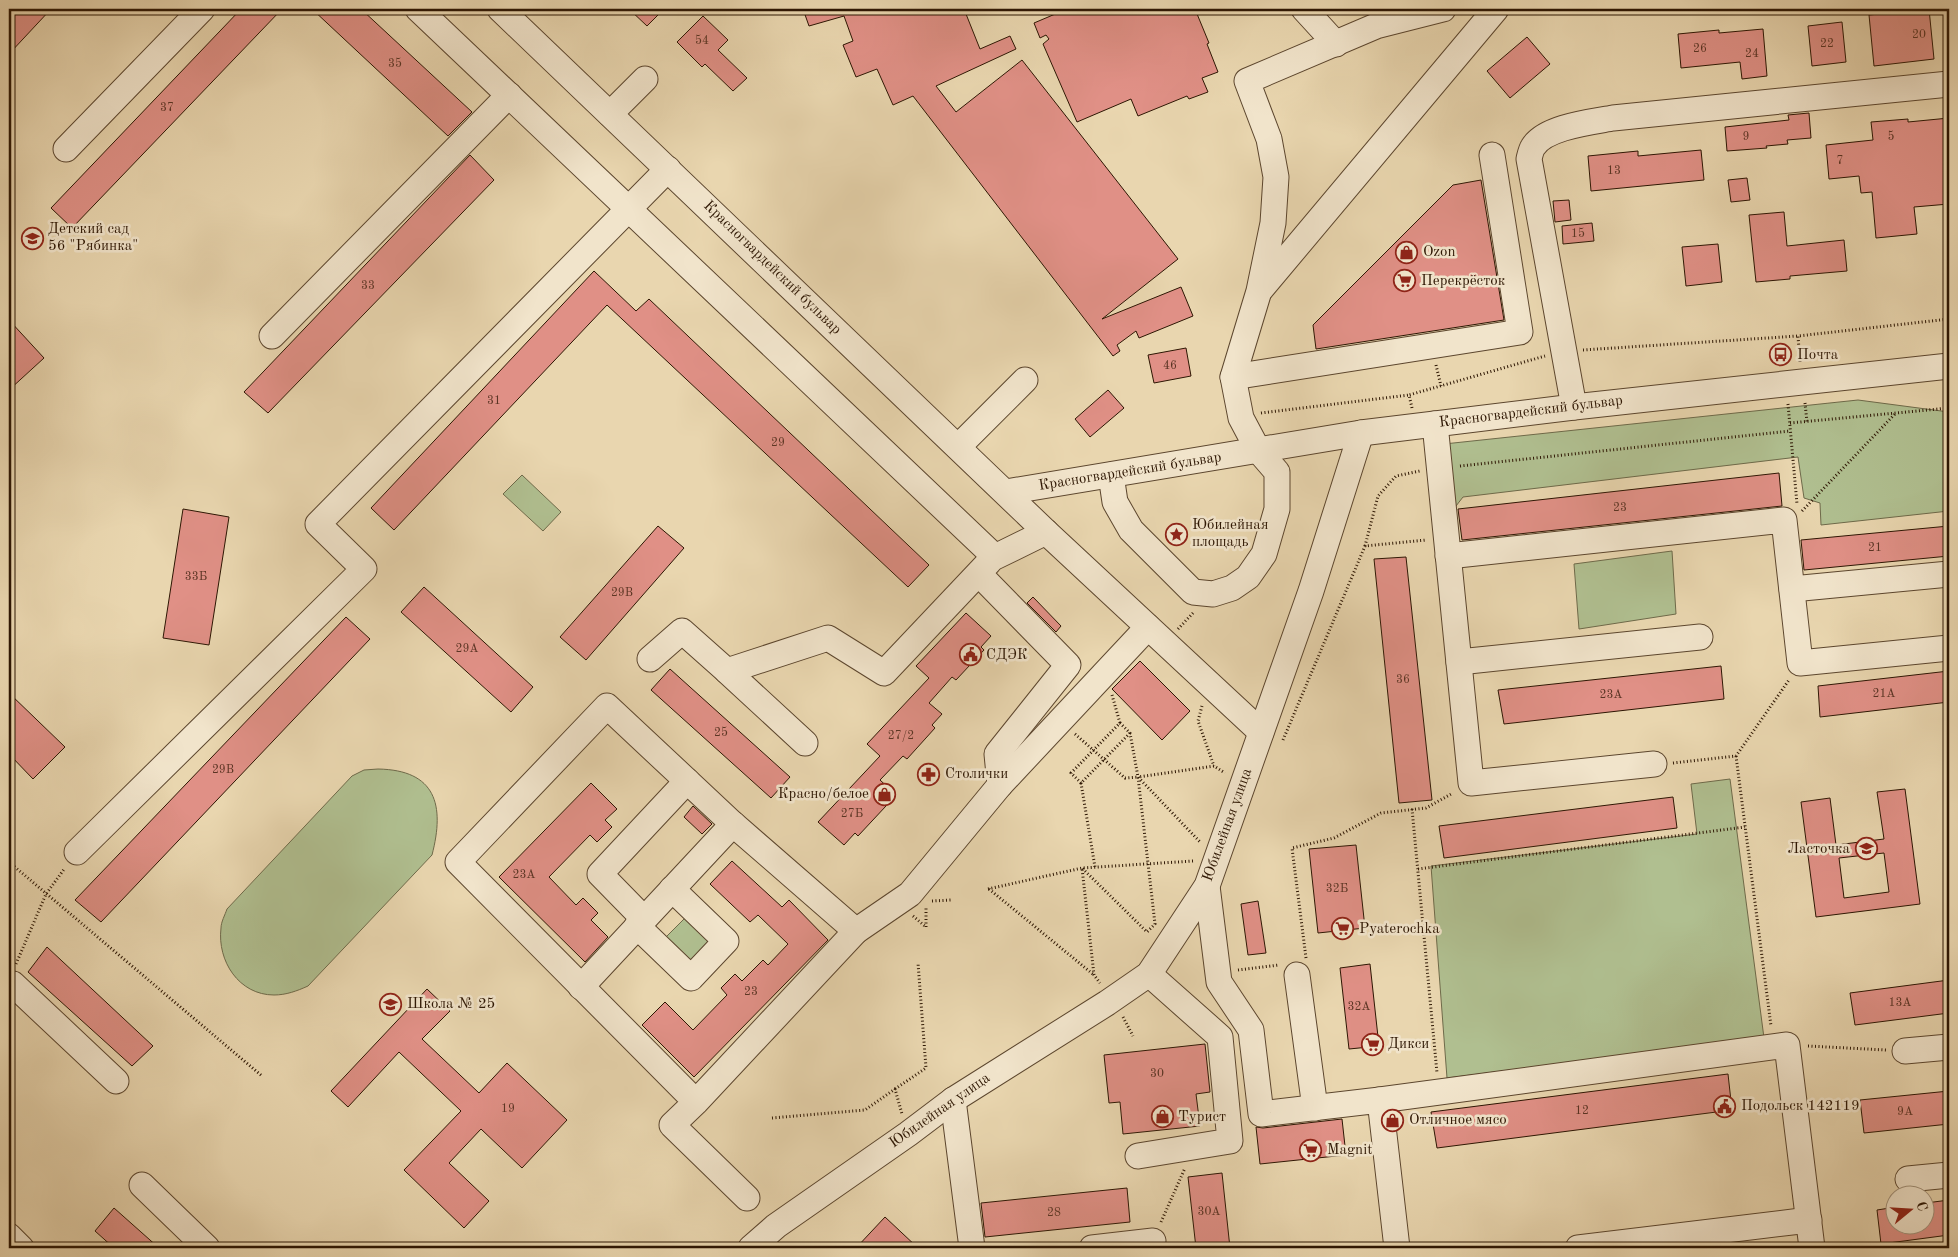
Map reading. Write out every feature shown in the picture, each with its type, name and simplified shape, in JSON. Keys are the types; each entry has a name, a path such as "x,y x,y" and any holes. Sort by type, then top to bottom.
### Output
{"street":[{"path":"66,149 202,9"},
{"path":"418,9 628,209 987,565 1068,665 997,754 1000,785"},
{"path":"1304,9 1336,44"},
{"path":"1112,476 1116,502 1130,530 1193,592 1213,594 1232,588 1248,577 1264,554 1277,509 1277,472 1258,450 1240,416 1233,377 1259,291 1273,223 1276,178 1270,139 1247,81 1376,26 1443,9"},
{"path":"1259,291 1496,9"},
{"name":"Красногвардейский бульвар","path":"514,14 610,114 1006,492 1112,476 1361,433 1574,406 1949,366"},
{"path":"610,114 645,79"},
{"path":"1574,406 1529,159 1533,147 1544,136 1571,126 1613,118 1949,84"},
{"path":"272,336 508,95"},
{"path":"1233,377 1520,332 1492,155"},
{"path":"77,852 364,570 318,524 668,169"},
{"path":"958,446 1025,380"},
{"path":"1435,424 1431,469 1448,556 1471,783 1654,764"},
{"name":"Юбилейная улица","path":"751,1248 776,1226 908,1134 953,1100 1113,1000 1149,974 1207,886 1311,590 1361,433"},
{"path":"1006,492 1046,532 1261,732"},
{"path":"1448,556 1784,520 1800,663 1949,648"},
{"path":"727,671 828,638 884,673 987,565 1046,532"},
{"path":"1792,589 1949,574"},
{"path":"747,1198 672,1125 696,1102 856,930 910,894 1000,785 1148,627"},
{"path":"650,659 682,631 805,743"},
{"path":"1459,662 1700,637"},
{"path":"696,1102 458,862 607,706 733,824 856,930"},
{"path":"672,889 726,941 691,978 600,874 687,781"},
{"path":"581,987 733,824"},
{"path":"1207,886 1218,982 1251,1030 1262,1114 1780,1046 1812,1248"},
{"path":"1296,967 1315,1108"},
{"path":"1138,1156 1230,1141 1220,1037 1149,974"},
{"path":"11,986 116,1081"},
{"path":"1905,1051 1949,1047"},
{"path":"953,1100 972,1248"},
{"path":"1380,1100 1396,1248"},
{"path":"1908,1179 1949,1175"},
{"path":"142,1186 206,1248"},
{"path":"1578,1248 1809,1220"},
{"path":"9,1236 21,1248"},
{"path":"1092,1248 1153,1241"}],"path":[{"path":"1895,414 1798,515 1790,423 1798,336 1949,319"},
{"path":"1794,382 1807,422"},
{"path":"1240,416 1409,395"},
{"path":"1790,423 1949,408"},
{"path":"1365,546 1378,496 1396,476 1431,469 1790,431"},
{"path":"1800,663 1736,756 1745,827 1780,1046 1905,1051"},
{"path":"1103,675 1120,723 1130,733 1138,777 1204,846"},
{"path":"1202,704 1198,722 1214,766"},
{"path":"1061,720 1125,778 1138,777"},
{"path":"1095,867 1081,783 1071,773 1120,723"},
{"path":"1081,783 1130,733"},
{"path":"1654,764 1736,756"},
{"path":"1218,972 1296,967 1292,848 1334,838 1381,813 1426,808 1471,783"},
{"path":"1412,809 1439,1092"},
{"path":"1418,869 1745,827"},
{"path":"11,986 17,960 46,894 77,852"},
{"path":"1147,864 1199,861"},
{"path":"9,862 262,1076"},
{"path":"1094,975 1082,868 988,889 1094,975 1113,1000 1134,1036"},
{"path":"772,1118 865,1110 926,1068 918,963"},
{"path":"895,1089 908,1134"},
{"path":"1153,1241 1195,1147"}],"green space":[{"path":"1858,400 1949,412 1949,511 1821,525 1820,503 1804,498 1798,457 1463,497 1456,506 1447,506 1444,444"},
{"path":"522,475 561,512 543,531 503,494"},
{"path":"1672,551 1676,614 1579,629 1574,564"},
{"path":"364,770 398,771 413,776 424,783 432,794 436,806 437,821 432,855 308,986 278,995 250,989 233,974 223,952 221,926 227,909 352,776"},
{"path":"1730,779 1764,1038 1447,1078 1431,866 1697,834 1691,784"},
{"path":"686,917 712,942 692,962 666,937"}],"building":[{"path":"9,9 51,9 9,54"},
{"path":"241,9 282,9 72,228 51,208"},
{"path":"312,9 361,9 472,112 448,136"},
{"path":"629,9 664,9 647,26"},
{"path":"803,9 964,9 980,49 1010,36 1016,49 936,86 956,112 1022,60 1178,259 1102,319 1181,287 1193,316 1139,338 1136,331 1117,345 1120,351 1113,356 913,96 893,105 877,69 856,77 843,45 853,41 844,16 809,26"},
{"path":"1067,9 1195,9 1218,72 1202,78 1208,92 1189,99 1187,96 1138,116 1131,99 1077,122 1043,44 1049,39 1046,35 1040,38 1034,23"},
{"path":"1929,9 1934,59 1874,66 1869,15"},
{"path":"703,16 728,40 718,50 747,78 733,91 705,64 702,67 677,42"},
{"path":"1842,22 1846,62 1812,66 1808,26"},
{"path":"1763,29 1767,76 1742,79 1740,62 1681,68 1678,34 1719,30 1719,33"},
{"path":"1527,37 1550,64 1510,98 1487,71"},
{"path":"1809,113 1811,138 1787,140 1788,144 1766,146 1767,148 1727,151 1725,127 1789,120 1788,115"},
{"path":"1949,118 1949,148 1945,148 1949,204 1914,207 1917,234 1876,238 1872,192 1861,193 1859,176 1829,179 1826,145 1873,140 1871,122 1908,119 1908,122"},
{"path":"1701,150 1704,180 1591,191 1588,156 1638,151 1638,156"},
{"path":"470,155 494,180 268,413 244,392"},
{"path":"1747,178 1750,200 1731,202 1728,180"},
{"path":"1481,180 1504,320 1316,349 1313,325 1453,185"},
{"path":"1569,200 1571,220 1555,222 1553,201"},
{"path":"1784,212 1787,246 1844,240 1847,271 1790,276 1790,279 1756,282 1749,215"},
{"path":"1592,223 1594,241 1563,244 1562,226"},
{"path":"1718,244 1722,282 1686,286 1682,247"},
{"path":"594,271 636,311 649,299 929,565 908,587 607,305 394,530 371,508"},
{"path":"9,320 44,358 9,390"},
{"path":"1186,348 1191,376 1154,383 1148,355"},
{"path":"1108,390 1124,408 1090,437 1075,419"},
{"path":"1779,473 1782,506 1462,540 1458,509"},
{"path":"183,509 229,517 209,645 163,638"},
{"path":"658,526 684,548 586,660 560,637"},
{"path":"1949,526 1949,556 1804,570 1801,540"},
{"path":"1406,557 1432,800 1399,803 1374,559"},
{"path":"424,587 533,687 511,712 401,612"},
{"path":"1033,597 1061,626 1056,632 1027,603"},
{"path":"966,613 991,636 981,647 984,650 956,680 952,677 929,703 942,714 932,725 935,728 907,759 903,756 880,780 893,792 883,803 886,806 858,836 855,833 844,845 818,822 880,756 867,744 929,678 916,666"},
{"path":"346,617 370,639 101,922 75,900"},
{"path":"1140,661 1190,711 1162,740 1112,689"},
{"path":"1721,666 1724,699 1504,724 1498,690"},
{"path":"670,669 790,777 771,798 651,690"},
{"path":"1949,671 1949,702 1820,717 1818,686"},
{"path":"9,693 65,747 33,779 9,754"},
{"path":"591,783 617,809 605,820 612,827 597,842 590,835 549,877 576,905 583,898 598,913 591,920 608,937 585,962 499,877"},
{"path":"1905,789 1920,904 1816,917 1801,802 1830,798 1836,845 1884,839 1877,792","holes":["1884,853 1889,892 1844,898 1839,858"]},
{"path":"1673,797 1677,828 1444,858 1439,826"},
{"path":"693,806 712,824 702,834 684,817"},
{"path":"1356,845 1365,928 1318,933 1309,849"},
{"path":"732,861 782,907 789,900 828,940 694,1077 642,1025 665,1002 693,1030 727,995 721,988 735,974 742,981 763,960 768,965 788,944 758,915 750,922 710,884"},
{"path":"1258,901 1266,953 1248,955 1241,904"},
{"path":"47,947 153,1046 132,1066 28,972"},
{"path":"1370,964 1379,1046 1349,1049 1340,968"},
{"path":"1949,980 1949,1013 1855,1025 1850,993"},
{"path":"427,989 450,1011 422,1039 479,1093 507,1063 567,1120 522,1168 481,1129 449,1163 489,1201 464,1228 404,1170 461,1111 399,1052 348,1107 331,1091"},
{"path":"1205,1044 1210,1092 1196,1094 1200,1126 1123,1134 1120,1102 1109,1103 1104,1055"},
{"path":"1728,1074 1732,1110 1437,1148 1431,1112"},
{"path":"1949,1091 1949,1124 1864,1133 1860,1100"},
{"path":"1342,1119 1346,1155 1260,1164 1256,1127 1263,1128"},
{"path":"1222,1173 1230,1248 1196,1248 1188,1177"},
{"path":"1127,1188 1130,1222 985,1237 981,1203"},
{"path":"1949,1200 1949,1235 1881,1244 1877,1210 1886,1209 1886,1234 1936,1234 1936,1202"},
{"path":"114,1208 159,1248 114,1248 95,1231"},
{"path":"885,1217 918,1248 856,1248"}],"place":[{"name":"Детский сад 56 \"Рябинка\"","path":"32,238"},
{"name":"Ozon","path":"1407,252"},
{"name":"Перекрёсток","path":"1405,281"},
{"name":"Почта","path":"1781,355"},
{"name":"Юбилейная площадь","path":"1176,534"},
{"name":"СДЭК","path":"970,655"},
{"name":"Столички","path":"929,774"},
{"name":"Красно/белое","path":"885,794"},
{"name":"Ласточка","path":"1866,849"},
{"name":"Pyaterochka","path":"1343,929"},
{"name":"Школа № 25","path":"391,1004"},
{"name":"Дикси","path":"1372,1044"},
{"name":"Подольск 142119","path":"1725,1106"},
{"name":"Турист","path":"1162,1117"},
{"name":"Отличное мясо","path":"1393,1120"},
{"name":"Magnit","path":"1311,1150"}]}
